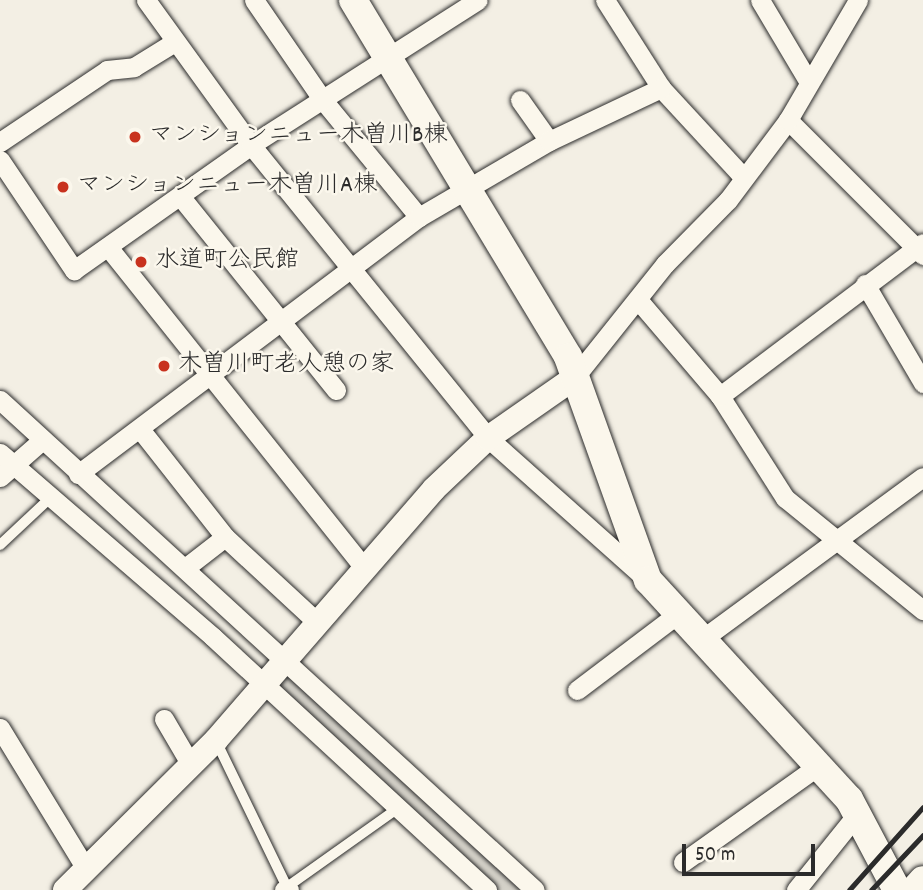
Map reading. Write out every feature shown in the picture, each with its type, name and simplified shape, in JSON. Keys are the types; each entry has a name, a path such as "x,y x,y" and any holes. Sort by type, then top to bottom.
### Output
{"main road":[{"path":"353,0 574,378 648,580 675,616 821,764 858,814 897,890"},
{"path":"914,890 923,880"}],"street":[{"path":"146,0 173,43 251,145 351,272 488,438 648,580"},
{"path":"254,0 322,99 419,217"},
{"path":"0,160 74,270 251,145 478,0"},
{"path":"605,0 660,88 744,178"},
{"path":"760,0 808,81"},
{"path":"65,890 216,740 287,660 363,566 488,438 574,378 744,178 788,120 808,81 858,0"},
{"path":"0,142 107,70 134,68 173,43"},
{"path":"78,474 351,272 419,217 549,141 660,88"},
{"path":"520,100 549,141"},
{"path":"720,396 865,284 921,249 788,120"},
{"path":"180,196 335,390"},
{"path":"108,247 209,377 363,566"},
{"path":"865,284 923,383"},
{"path":"639,301 720,396 785,498 837,543 855,548 923,610"},
{"path":"0,400 40,442 287,660 535,890"},
{"path":"140,429 225,537 318,623"},
{"path":"40,442 4,466 50,498 487,890"},
{"path":"701,640 837,543 923,477"},
{"path":"185,568 225,537"},
{"path":"578,690 675,616"},
{"path":"164,719 191,765"},
{"path":"0,728 86,869"},
{"path":"683,862 821,764"},
{"path":"796,890 858,814"}],"lane":[{"path":"0,545 50,498"},
{"path":"216,740 287,889 398,808"}],"shaded area":[{"path":"287,660 535,890 487,890 263,688"}],"railway":[{"path":"849,890 923,807"},
{"path":"871,890 923,835"}],"place":[{"name":"マンションニュー木曽川B棟","path":"135,137"},
{"name":"マンションニュー木曽川A棟","path":"63,187"},
{"name":"水道町公民館","path":"141,262"},
{"name":"木曽川町老人憩の家","path":"164,366"}]}
